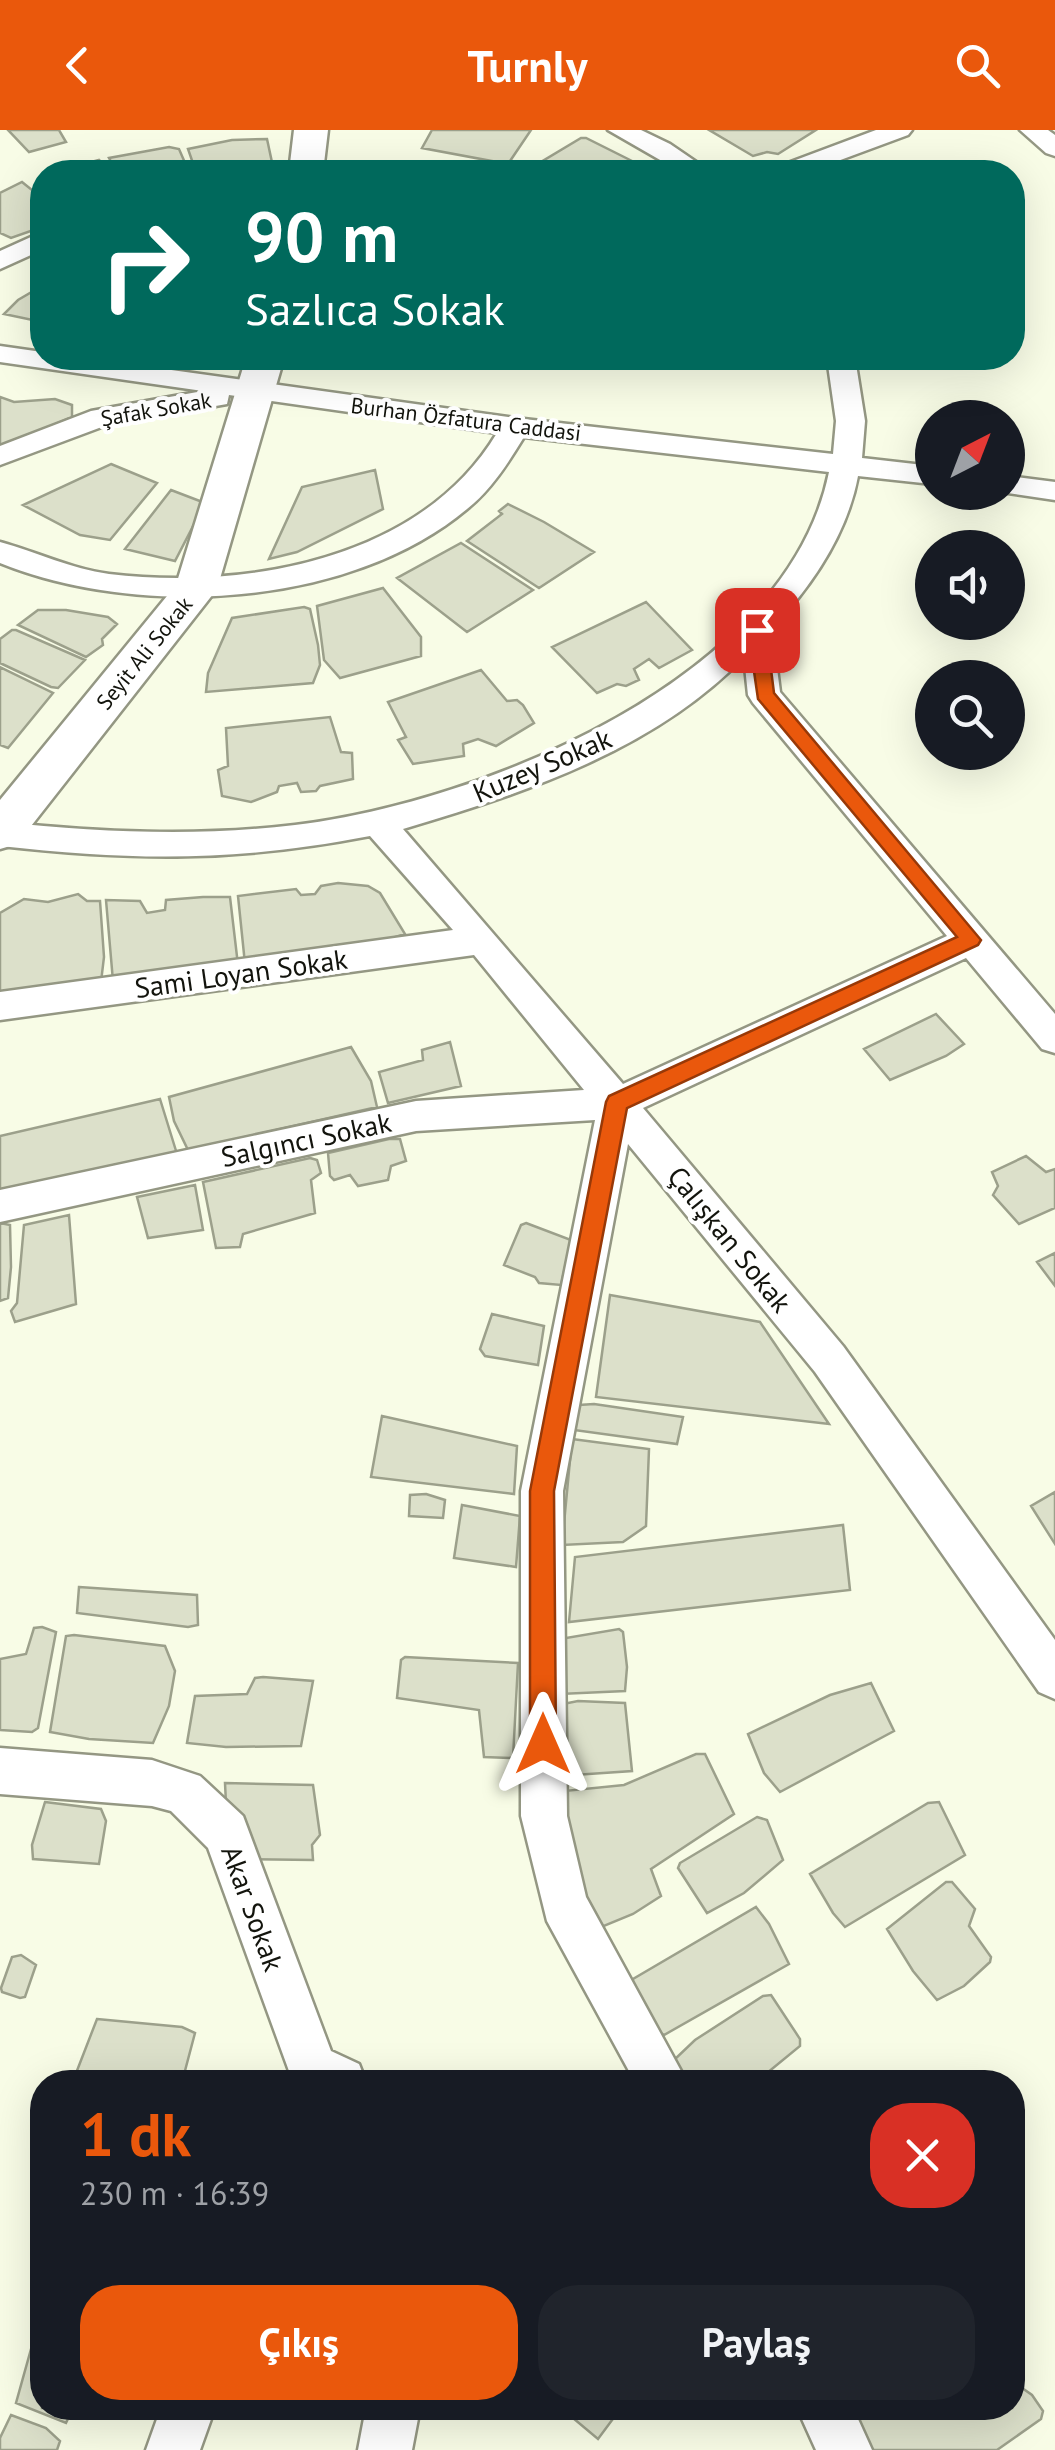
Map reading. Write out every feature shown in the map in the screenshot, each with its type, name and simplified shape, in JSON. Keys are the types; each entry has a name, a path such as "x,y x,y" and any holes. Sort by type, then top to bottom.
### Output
{"street":[{"path":"307,160 311,130"},
{"path":"622,130 680,160"},
{"path":"818,160 898,130"},
{"path":"1032,130 1055,148"},
{"path":"0,261 30,246"},
{"name":"Burhan Özfatura Caddasi","path":"0,354 30,356"},
{"name":"Burhan Özfatura Caddasi","path":"209,370 261,374 516,427 915,473"},
{"name":"Kuzey Sokak","path":"0,833 123,846 252,842 378,822 494,790 598,746 687,691 757,630 808,562 831,520 848,463 850,387 845,370"},
{"name":"Şafak Sokak","path":"0,456 100,417 261,374"},
{"name":"Seyit Ali Sokak","path":"0,833 196,589 261,374"},
{"path":"6,563 102,583 196,589 270,582 339,564 401,538 453,506 491,468 516,427"},
{"path":"1025,488 1055,492"},
{"path":"757,630 764,695 971,940 1042,1004 1055,1039"},
{"name":"Çalışkan Sokak","path":"378,822 482,940 829,1360 1055,1677"},
{"name":"Sami Loyan Sokak","path":"0,1006 482,940"},
{"path":"655,2070 564,1904 544,1816 542,1491 617,1102 971,940"},
{"name":"Salgıncı Sokak","path":"0,1206 416,1116 617,1102"},
{"name":"Akar Sokak","path":"0,1771 152,1782 184,1792 226,1833 317,2070"},
{"path":"173,2450 184,2420"},
{"path":"385,2450 391,2420"},
{"path":"830,2420 844,2450"}],"building":[{"path":"8,130 59,130 66,142 29,152"},
{"path":"432,130 531,130 511,160 486,160 422,148"},
{"path":"709,130 816,130 778,154 753,156"},
{"path":"586,138 630,160 544,160"},
{"path":"267,139 272,160 192,160 188,149 232,140"},
{"path":"169,147 179,149 184,160 110,160"},
{"path":"22,182 30,188 30,231 11,238 0,233 0,193"},
{"path":"30,293 30,319 4,314"},
{"path":"0,397 14,402 55,399 72,405 72,417 0,448"},
{"path":"111,464 157,483 110,540 80,535 23,505"},
{"path":"375,470 383,509 297,552 269,559 302,487"},
{"path":"171,490 205,503 175,561 125,549"},
{"path":"508,504 594,552 539,588 467,541 502,514 499,511"},
{"path":"461,543 533,590 467,632 397,578"},
{"path":"383,588 421,637 421,656 340,678 324,660 317,606"},
{"path":"646,602 692,650 659,668 649,659 634,669 639,680 597,693 552,647"},
{"path":"310,609 318,645 320,665 313,683 206,692 208,673 232,618"},
{"path":"38,610 108,617 117,624 102,639 103,645 86,657 18,625"},
{"path":"12,630 85,660 58,688 51,687 0,663 0,639"},
{"path":"0,667 53,693 8,748 0,745"},
{"path":"481,670 507,701 517,700 523,705 534,723 496,746 478,739 463,744 464,756 413,764 398,740 406,737 388,702"},
{"path":"330,717 341,752 352,753 353,779 320,786 316,791 301,792 297,783 279,786 277,792 251,802 222,796 218,770 228,766 226,728"},
{"path":"321,886 368,886 380,893 405,934 335,956 245,964 238,896 296,889 301,895 315,894"},
{"path":"78,894 87,901 100,901 104,957 101,982 0,998 0,913 24,899 48,902"},
{"path":"230,897 238,965 113,981 106,900 140,901 147,913 165,910 166,900"},
{"path":"936,1014 964,1044 890,1080 864,1049"},
{"path":"450,1042 461,1086 388,1103 379,1072 423,1060 422,1050"},
{"path":"351,1047 371,1081 377,1107 188,1150 174,1121 169,1097"},
{"path":"160,1099 177,1154 0,1197 0,1136"},
{"path":"400,1139 406,1161 391,1166 388,1180 358,1186 350,1175 334,1180 330,1176 328,1153"},
{"path":"1026,1156 1046,1172 1055,1169 1055,1208 1019,1224 993,1195 998,1186 992,1172"},
{"path":"310,1158 317,1160 321,1173 311,1180 315,1213 243,1234 240,1247 216,1248 203,1182"},
{"path":"195,1185 203,1230 148,1238 137,1197"},
{"path":"69,1215 76,1304 15,1322 11,1311 17,1303 24,1225"},
{"path":"0,1223 10,1225 11,1267 8,1298 0,1301"},
{"path":"526,1223 571,1240 561,1285 539,1283 535,1277 504,1265 521,1225"},
{"path":"1055,1253 1055,1286 1037,1262"},
{"path":"610,1295 760,1322 829,1424 596,1397"},
{"path":"492,1314 544,1326 538,1365 485,1356 480,1349"},
{"path":"579,1405 683,1417 677,1444 574,1430"},
{"path":"382,1416 517,1446 514,1494 371,1477"},
{"path":"572,1439 649,1449 646,1526 623,1542 562,1545"},
{"path":"1055,1492 1055,1544 1031,1506"},
{"path":"426,1494 445,1500 443,1518 409,1516 410,1495"},
{"path":"462,1505 520,1516 516,1567 454,1558"},
{"path":"843,1525 850,1590 569,1622 575,1557"},
{"path":"79,1587 197,1595 198,1625 77,1613"},
{"path":"34,1628 56,1632 38,1728 32,1732 0,1730 0,1659 26,1654"},
{"path":"619,1629 623,1632 627,1667 625,1691 560,1694 560,1639"},
{"path":"66,1636 165,1646 175,1671 169,1706 153,1743 50,1732"},
{"path":"405,1657 518,1663 513,1758 484,1757 479,1710 397,1698 401,1660"},
{"path":"255,1678 313,1681 301,1746 187,1743 195,1696 247,1694"},
{"path":"871,1683 894,1731 780,1792 764,1773 748,1734 830,1695"},
{"path":"578,1701 625,1703 632,1771 560,1776 558,1705"},
{"path":"696,1754 705,1754 734,1814 651,1869 661,1896 633,1914 599,1928 569,1869 564,1791 624,1785"},
{"path":"225,1783 313,1785 320,1835 312,1845 313,1860 243,1859 227,1824"},
{"path":"45,1802 101,1809 106,1821 99,1864 33,1859 32,1845"},
{"path":"939,1802 965,1855 845,1927 810,1874 928,1803"},
{"path":"757,1817 767,1820 783,1860 744,1893 707,1913 678,1868 680,1863"},
{"path":"946,1882 952,1882 975,1909 969,1926 991,1957 964,1986 937,2000 887,1929"},
{"path":"756,1907 789,1964 664,2035 655,2030 632,1987 633,1979"},
{"path":"21,1955 36,1965 25,1997 20,1998 2,1992 1,1988 12,1957"},
{"path":"771,1995 800,2039 800,2046 771,2070 679,2070 674,2060 695,2040 763,1996"},
{"path":"97,2019 182,2027 195,2033 185,2070 77,2070"},
{"path":"30,2353 30,2409 16,2403"},
{"path":"1025,2390 1043,2411 1041,2419 997,2450 861,2450 843,2420 1025,2420"},
{"path":"11,2415 46,2428 60,2441 57,2450 0,2450 0,2438"},
{"path":"575,2420 612,2420 598,2439"}],"route":[{"path":"543,1744 542,1491 617,1102 971,940 764,695 757,630"}]}
